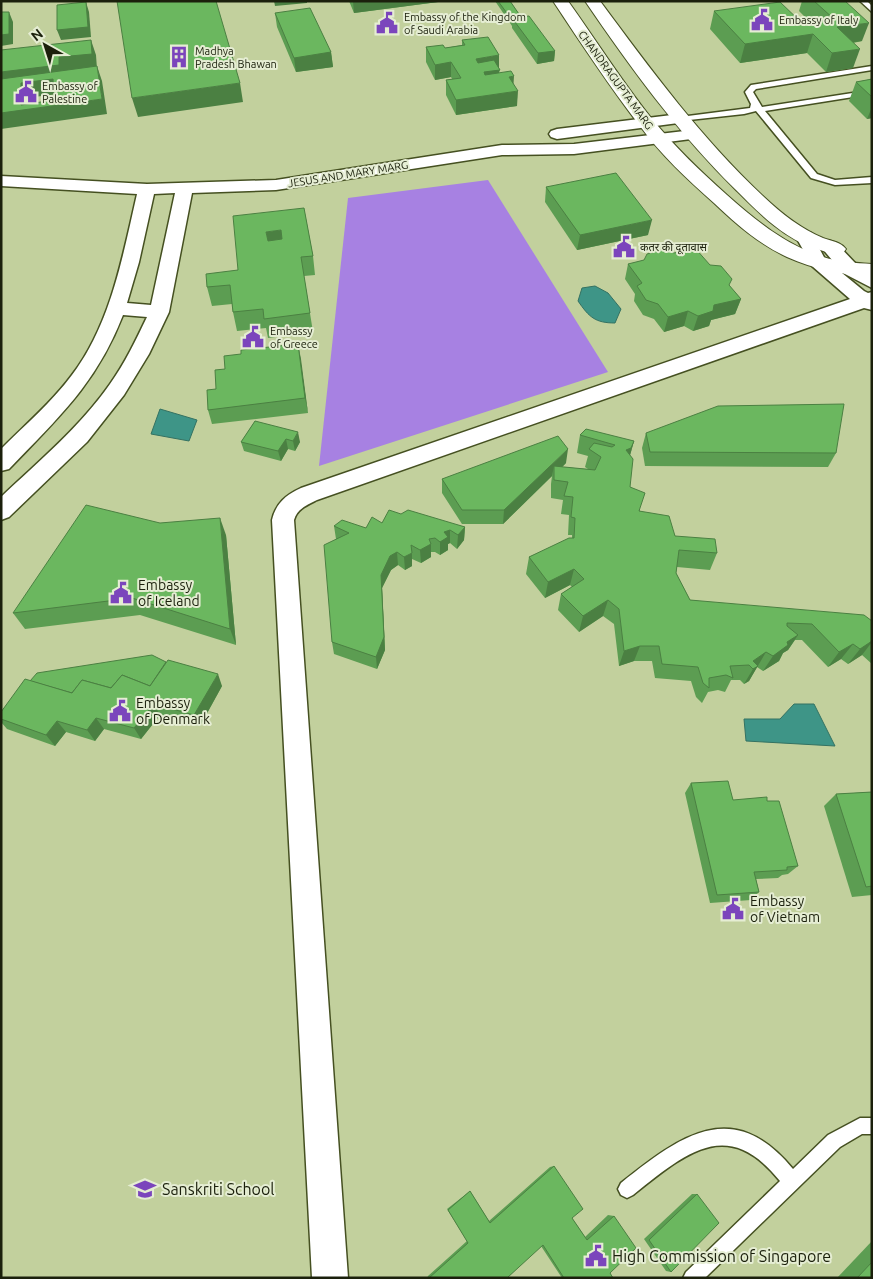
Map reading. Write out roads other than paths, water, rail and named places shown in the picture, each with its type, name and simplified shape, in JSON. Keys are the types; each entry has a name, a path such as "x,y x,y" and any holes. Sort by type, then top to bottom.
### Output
{"main road":[{"name":"CHANDRAGUPTA MARG","path":"560,1 646,123 687,169 738,215 763,234 793,252 836,258"},
{"path":"592,1 680,119 725,171 769,213 805,237"},
{"path":"836,258 872,252"},
{"path":"836,258 872,270"}],"street":[{"path":"502,150 534,137 680,119"},
{"name":"JESUS AND MARY MARG","path":"1,181 147,189 276,185 502,150 540,152 693,135"},
{"path":"1,462 81,379 102,341 125,283 147,189"},
{"path":"1,511 79,436 117,390 139,354 159,312 184,189"},
{"path":"805,237 836,258 870,296"},
{"path":"836,258 870,296"},
{"path":"330,1278 283,520 285,510 295,500 309,494 870,296"},
{"path":"116,308 159,312"}],"lane":[{"path":"863,1 872,10"},
{"path":"872,68 754,87 749,92 758,107 814,176 821,180 838,184 872,180"},
{"path":"680,119 744,112 758,107 872,92"},
{"path":"692,1278 834,1141 860,1126 872,1126"},
{"path":"628,1189 672,1154 699,1140 729,1135 746,1140 765,1151 792,1181"}],"water":[{"path":"595,286 608,293 621,309 615,323 602,322 593,318 578,301 582,288"},
{"path":"160,409 197,420 189,441 151,434"},
{"path":"794,704 814,704 835,746 746,741 744,719 780,719"}],"place":[{"name":"Embassy of Italy","path":"762,20"},
{"name":"Embassy of the Kingdom of Saudi Arabia","path":"387,23"},
{"name":"Madhya Pradesh Bhawan","path":"179,57"},
{"name":"Embassy of Palestine","path":"26,92"},
{"name":"कतर की दूतावास","path":"624,247"},
{"name":"Embassy of Greece","path":"253,337"},
{"name":"Embassy of Iceland","path":"121,593"},
{"name":"Embassy of Denmark","path":"120,711"},
{"name":"Embassy of Vietnam","path":"733,909"},
{"name":"Sanskriti School","path":"145,1189"},
{"name":"High Commission of Singapore","path":"596,1256"}]}
